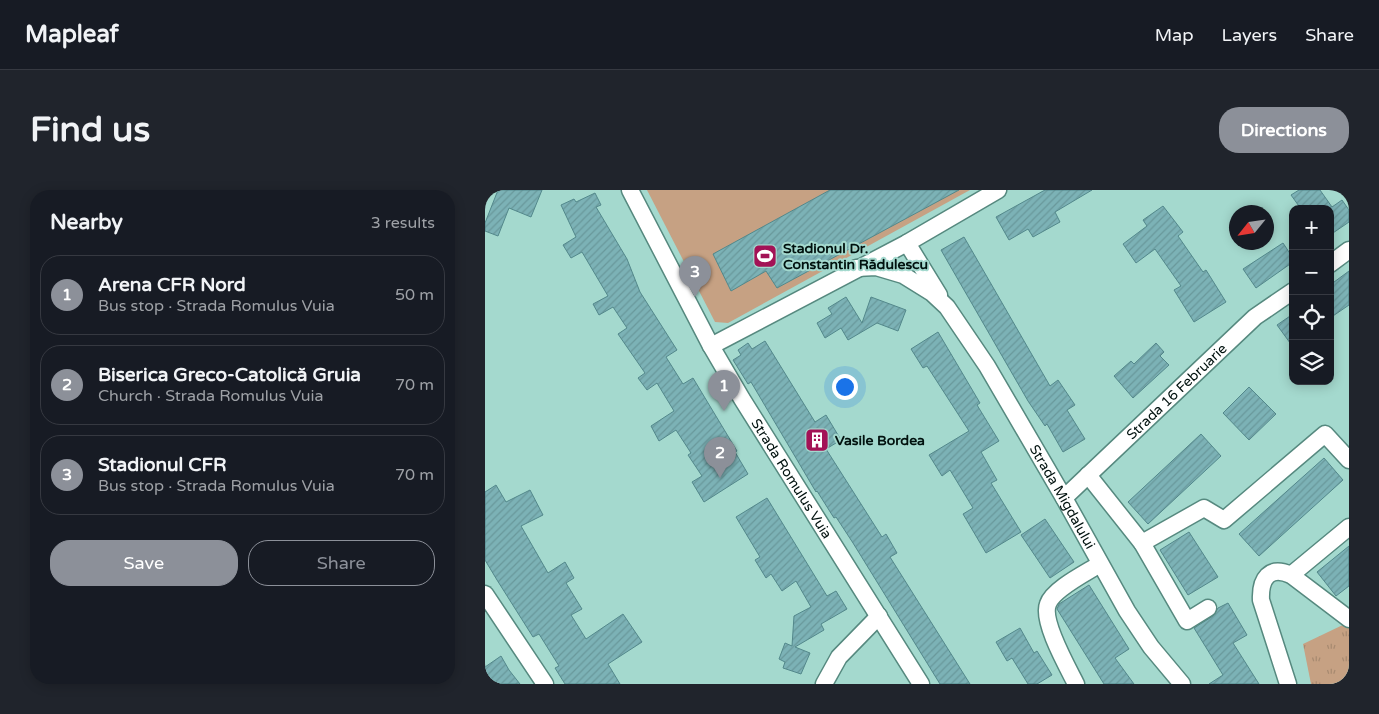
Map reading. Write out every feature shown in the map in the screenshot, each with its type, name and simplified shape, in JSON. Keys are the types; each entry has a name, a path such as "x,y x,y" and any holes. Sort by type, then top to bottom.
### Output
{"street":[{"name":"Strada Romulus Vuia","path":"630,190 711,346 775,456 921,684"},
{"path":"711,346 856,268 907,243 998,190"},
{"name":"Strada Migdalului","path":"907,243 947,308 987,366 1127,611 1151,646 1182,684"},
{"path":"1334,261 1349,250"},
{"name":"Strada Migdalului","path":"856,268 876,267 903,275 932,293 947,308"},
{"name":"Strada 16 Februarie","path":"1064,498 1255,317 1289,293"},
{"path":"1142,543 1204,508 1224,520 1325,434 1349,460"},
{"path":"1088,475 1142,543 1187,621 1209,608"},
{"path":"1291,575 1349,527"},
{"path":"1076,684 1048,622 1047,605 1056,592 1100,564"},
{"path":"1288,684 1261,600 1261,590 1265,578 1273,572 1282,571 1291,575 1347,615"},
{"path":"485,594 545,684"},
{"path":"824,684 839,657 879,616"}],"green space":[{"name":"Stadionul Dr. Constantin Rădulescu","path":"647,190 970,190 728,323 715,322"},
{"path":"1349,622 1349,684 1311,684 1303,644"}],"building":[{"path":"498,190 542,190 531,217 509,208 498,236 485,231 485,223"},
{"path":"830,190 959,190 777,288 766,271 731,291 713,254"},
{"path":"1045,190 1092,190 1055,212 1060,222 1033,237 1028,229 1009,240 996,217"},
{"path":"1299,190 1320,190 1331,205 1298,205 1291,195"},
{"path":"595,193 601,205 596,207 627,259 640,292 677,350 666,357 683,384 693,378 737,451 735,452 748,474 704,502 692,482 702,476 688,455 691,453 676,430 659,441 651,426 674,411 657,383 647,390 638,378 645,373 618,334 627,328 613,307 599,315 593,304 608,296 582,252 571,258 563,245 576,237 561,205 574,199 576,202"},
{"path":"1342,200 1349,210 1349,222 1334,232 1334,206"},
{"path":"1163,206 1183,232 1178,236 1203,272 1206,270 1226,302 1194,322 1174,290 1181,286 1155,249 1136,263 1123,244 1147,226 1143,220"},
{"path":"964,237 1050,386 1058,380 1075,405 1067,410 1085,439 1063,452 1047,424 1045,426 1028,401 941,250"},
{"path":"1283,243 1289,252 1289,265 1256,288 1243,269"},
{"path":"1349,271 1349,305 1334,315 1334,295 1334,282"},
{"path":"846,297 862,323 871,297 906,310 898,331 877,323 848,340 841,328 825,338 817,323 832,314 828,308"},
{"path":"1289,317 1289,342 1277,325"},
{"path":"938,332 980,403 977,405 999,441 981,452 997,480 991,483 1021,532 986,553 963,514 973,508 950,470 942,476 929,455 969,431 927,366 923,368 911,349"},
{"path":"765,341 815,422 826,415 841,440 826,449 882,537 886,534 897,553 890,557 970,684 940,684 853,543 836,517 834,518 816,492 751,382 748,384 733,360 741,355 738,350 748,343 752,349"},
{"path":"1156,343 1164,352 1160,356 1169,365 1133,398 1114,376 1131,361 1134,364"},
{"path":"1249,387 1276,414 1249,440 1223,413"},
{"path":"1201,434 1221,456 1148,524 1128,502"},
{"path":"1324,458 1343,480 1259,556 1239,534"},
{"path":"496,485 506,502 530,490 543,515 521,526 548,573 565,562 574,578 566,583 582,609 571,615 586,639 623,614 642,642 608,664 620,684 565,684 555,668 559,666 539,634 533,637 497,580 485,560 485,492"},
{"path":"767,498 827,596 836,591 847,609 821,624 824,630 795,647 810,653 801,674 783,668 785,662 779,659 785,643 792,646 794,616 811,607 796,581 782,591 771,574 766,578 755,560 760,557 736,517"},
{"path":"1045,519 1074,562 1050,578 1021,535"},
{"path":"1189,532 1218,577 1188,595 1160,550"},
{"path":"1349,546 1349,586 1336,596 1317,572"},
{"path":"1089,585 1129,649 1115,658 1134,684 1104,684 1057,609 1059,604"},
{"path":"1228,603 1247,635 1233,643 1259,684 1209,684 1223,675 1194,628 1213,616 1218,608"},
{"path":"1020,628 1034,653 1037,651 1052,675 1037,684 1028,684 1012,658 1007,661 996,642"},
{"path":"501,656 520,684 485,684 485,667"}],"place":[{"name":"Stadionul Dr. Constantin Rădulescu","path":"765,256"},
{"name":"Stadionul CFR","path":"695,297"},
{"name":"Arena CFR Nord","path":"724,411"},
{"name":"Vasile Bordea","path":"817,440"},
{"name":"Biserica Greco-Catolică Gruia","path":"720,478"}]}
